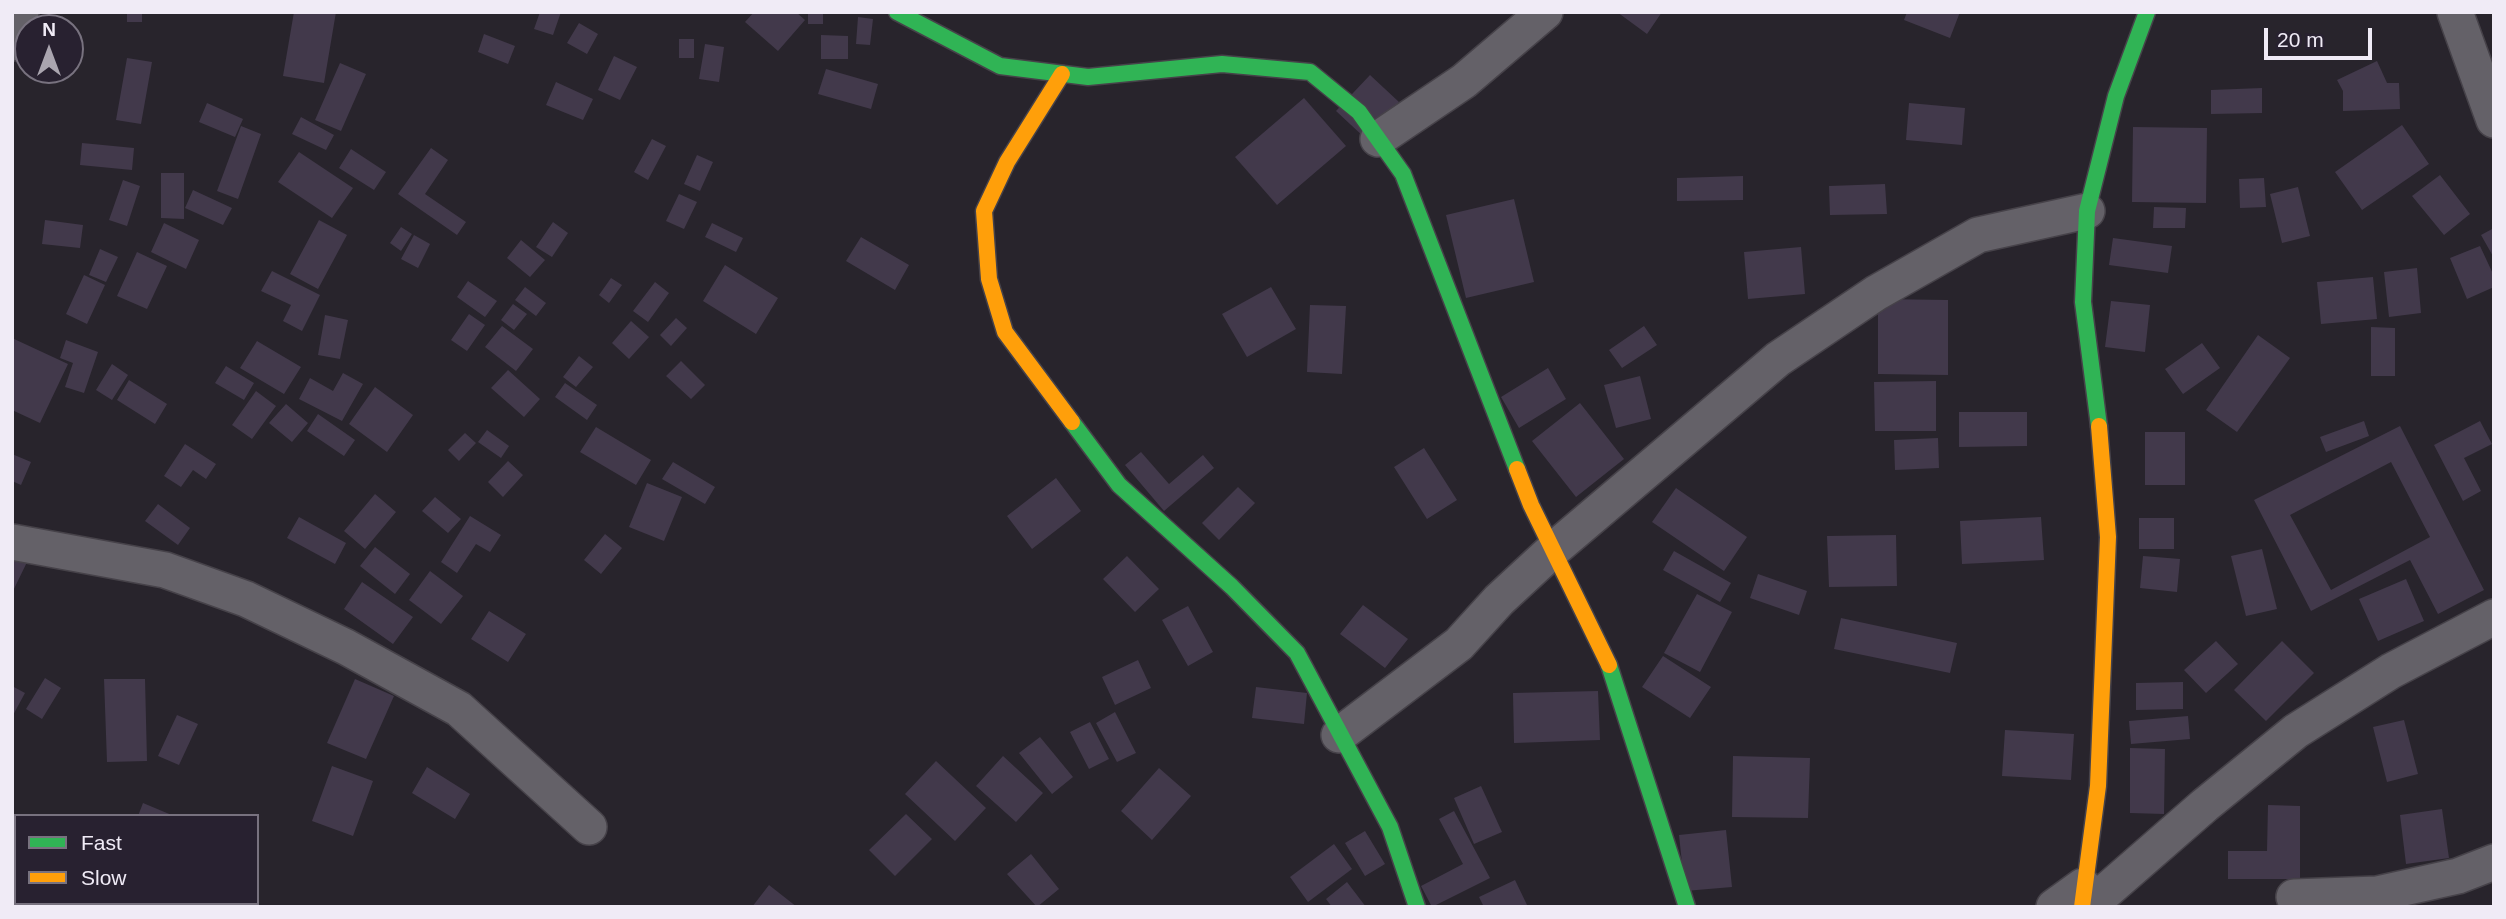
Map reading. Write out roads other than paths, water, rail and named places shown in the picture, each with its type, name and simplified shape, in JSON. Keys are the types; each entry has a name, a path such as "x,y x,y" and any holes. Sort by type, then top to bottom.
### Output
{"street":[{"path":"12,43 21,12"},
{"path":"897,12 1000,65 1088,77 1222,64 1310,72 1359,113 1403,174 1531,505 1609,666 1679,890 1687,907"},
{"path":"1378,139 1464,81 1545,12"},
{"path":"2455,12 2494,120"},
{"path":"2085,900 2098,786 2108,537 2101,437 2083,302 2087,211 2116,96 2144,13"},
{"path":"1062,74 1007,162 984,211 989,279 1005,332 1119,485 1232,587 1297,653 1390,827 1416,907"},
{"path":"1339,735 1459,644 1499,600 1553,550 1778,359 1876,293 1978,235 2087,211"},
{"path":"12,542 165,570 246,599 346,647 459,709 589,827"},
{"path":"2054,907 2085,900 2296,731 2390,671 2494,617"},
{"path":"2294,897 2376,894 2458,876 2494,862"}]}
